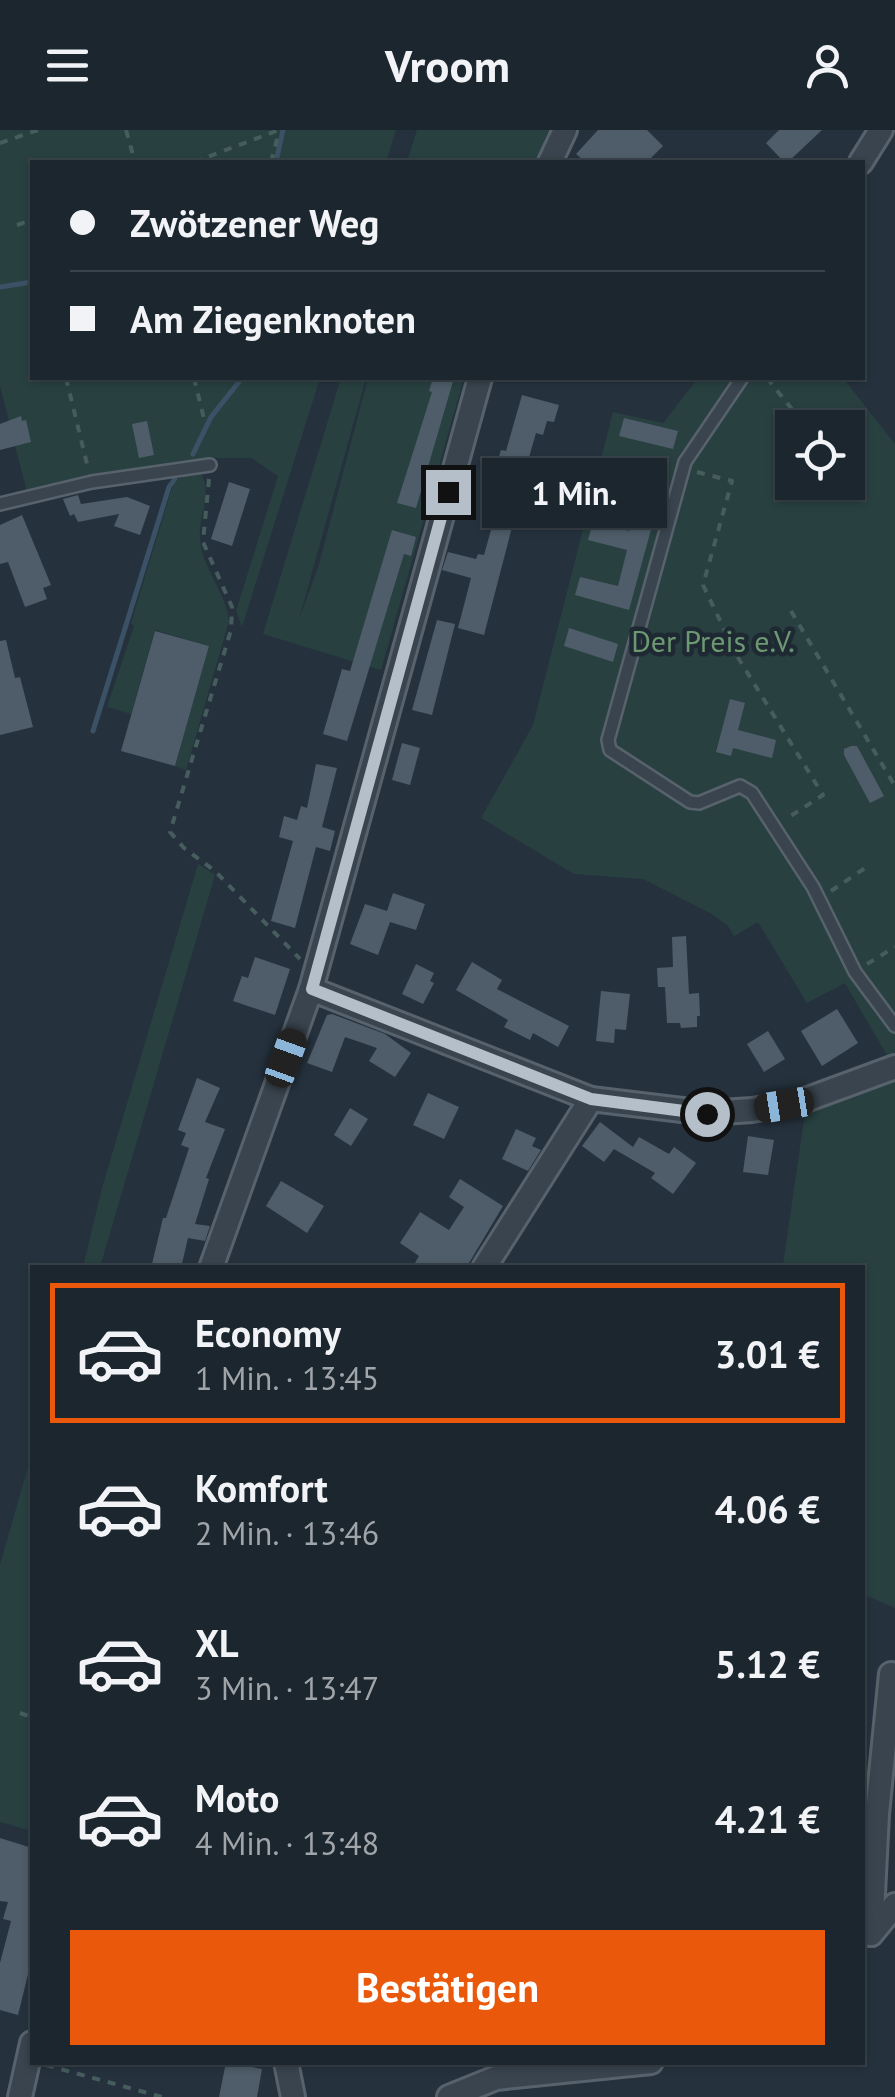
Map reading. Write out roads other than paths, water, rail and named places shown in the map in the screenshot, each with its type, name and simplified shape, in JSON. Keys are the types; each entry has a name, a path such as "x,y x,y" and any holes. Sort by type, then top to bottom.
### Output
{"street":[{"path":"551,160 566,130"},
{"path":"862,160 881,130"},
{"path":"212,1265 312,989 479,380"},
{"path":"312,989 591,1099 707,1114 752,1110 800,1102 895,1067"},
{"path":"486,1265 591,1099"},
{"path":"867,1940 870,1812 891,1674"},
{"path":"867,1940 895,1905"},
{"path":"20,2097 30,2051"},
{"path":"287,2065 293,2097"},
{"path":"448,2097 490,2080 624,2065"}],"lane":[{"path":"741,380 684,468 608,740 610,750 690,802 740,786 752,793 819,899 854,972 895,1026"},
{"path":"0,504 92,482 210,464"}],"waterway":[{"path":"276,160 283,130"},
{"path":"0,287 30,282"},
{"path":"193,454 211,417 240,380"},
{"path":"93,731 169,487 175,479"}],"park label":[{"name":"Der Preis e.V.","path":"713,640"}]}
